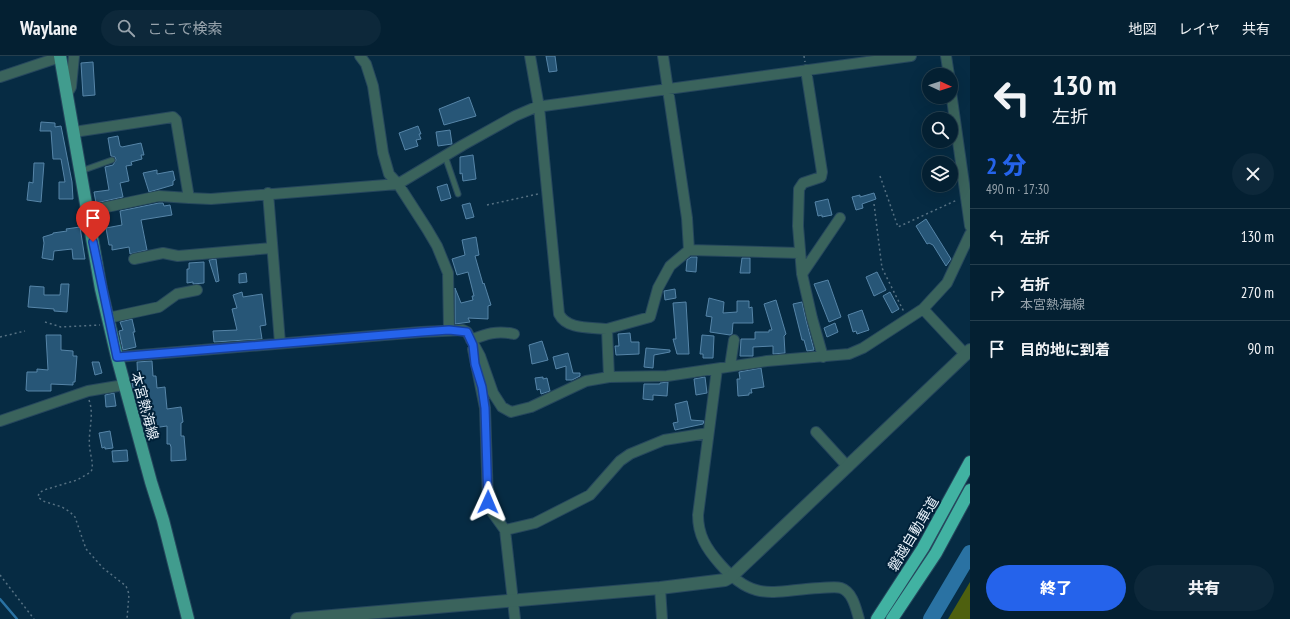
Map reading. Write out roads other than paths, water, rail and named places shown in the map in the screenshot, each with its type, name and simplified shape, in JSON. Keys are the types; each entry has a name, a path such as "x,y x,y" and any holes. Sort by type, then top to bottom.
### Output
{"highway":[{"name":"磐越自動車道","path":"877,619 923,548 970,462"},
{"name":"磐越自動車道","path":"892,619 936,553 970,490"}],"main road":[{"name":"本宮熱海線","path":"60,56 88,211 117,357 163,520 188,619"}],"street":[{"path":"0,77 60,56"},
{"path":"67,94 71,87 74,56"},
{"path":"360,56 366,64 373,86 389,174 398,184 437,246 448,273 449,330"},
{"path":"530,56 539,107 559,314 563,321 573,325 607,329 650,317 658,288 670,266 689,250 799,253"},
{"path":"663,56 687,218 689,250"},
{"path":"88,211 159,196 211,199 268,193 398,184 515,116 539,107 668,88 911,56"},
{"path":"946,56 948,68"},
{"path":"806,70 822,172 820,177 803,183 799,189 799,253 810,312 823,357"},
{"path":"953,104 970,226"},
{"path":"74,132 173,117 176,120 189,198"},
{"path":"268,193 280,343"},
{"path":"802,274 840,218"},
{"path":"117,357 449,330 467,332 480,356 494,393 502,407 508,411 523,410 586,382 609,377 667,376 730,366 823,357 855,352 923,309 947,282 970,234"},
{"path":"134,259 163,253 178,256 272,248"},
{"path":"109,321 159,307 177,294 197,290"},
{"path":"297,619 660,588 713,582 732,576 968,353 923,309"},
{"path":"607,329 609,377"},
{"path":"472,343 489,333 503,332 514,334"},
{"path":"730,366 734,340"},
{"path":"472,343 485,408 488,502 490,509 505,530 515,619"},
{"path":"717,369 699,500 699,529 709,551 739,582 764,592 781,593 816,588 842,588 850,595 856,616"},
{"path":"0,421 86,392 124,384"},
{"path":"816,432 848,466"},
{"path":"505,530 534,523 590,495 620,462 630,454 664,440 708,433"},
{"path":"660,588 662,619"}],"lane":[{"path":"445,156 458,194"},
{"path":"81,171 112,160"}],"waterway":[{"path":"931,619 970,553"},
{"path":"0,599 17,619"}]}
